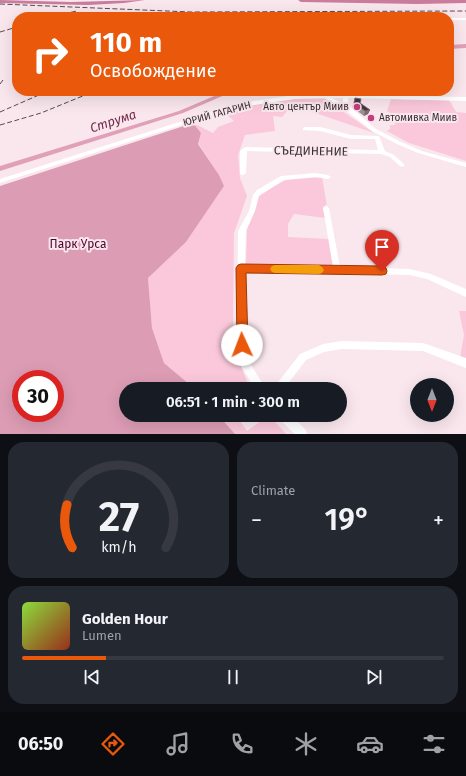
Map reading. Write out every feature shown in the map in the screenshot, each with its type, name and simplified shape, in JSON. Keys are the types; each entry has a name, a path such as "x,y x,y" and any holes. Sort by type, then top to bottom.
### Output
{"highway":[{"path":"22,0 76,2 122,0"},
{"path":"0,1 67,4 142,0"},
{"path":"301,0 411,2 466,1"},
{"path":"360,0 424,0"}],"street":[{"path":"454,19 466,20"},
{"name":"ЮРИЙ ГАГАРИН","path":"0,178 170,122 233,104 284,96"},
{"path":"326,96 379,135 420,152 466,165"},
{"name":"ЮРИЙ ГАГАРИН","path":"0,182 230,108 274,100 326,96"},
{"path":"347,96 345,105 348,111"},
{"name":"ЮРИЙ ГАГАРИН","path":"407,96 466,98"},
{"path":"305,129 320,129 351,137 379,135"},
{"path":"379,135 382,152 392,156 402,165"},
{"name":"СЪЕДИНЕНИЕ","path":"244,173 243,151 245,149 382,152"},
{"path":"256,382 243,361 241,268 242,231 252,211 256,195 259,192 283,178 315,175 328,176"},
{"path":"326,208 337,270"},
{"path":"241,268 410,272 428,276 466,293"},
{"path":"284,382 303,358 323,348 342,345 423,347 466,363"},
{"path":"290,422 302,434"}],"shaded area":[{"path":"304,98 325,99 374,133 292,105 282,117 273,116 275,131 245,135 238,155 240,178 247,196 234,233 233,333 237,356 247,382 187,382 164,363 152,328 148,278 186,242 224,186 219,175 198,143 201,133 193,123 213,133 218,127 234,121 225,113 263,102"},
{"path":"391,99 449,100 456,112 466,113 466,161 409,143 387,131 390,129 390,125 395,125 395,116 387,111"},
{"path":"322,177 327,206 323,207 325,218 294,214 288,224 288,237 329,239 333,266 246,266 247,224 260,193 286,180"},
{"path":"459,311 466,311 466,360 460,358 464,335"},
{"path":"224,422 241,422 247,431 259,422 275,422 286,434 235,434"}],"green space":[{"name":"Парк Урса","path":"193,123 201,133 198,144 219,175 224,186 186,242 148,278 152,328 164,363 187,382 119,382 119,422 224,422 235,434 0,434 0,186"}],"building":[{"path":"355,98 361,99 360,103 370,110 365,111 354,103"}],"waterway":[{"name":"Струма","path":"454,47 466,46"},
{"name":"Струма","path":"0,169 181,112 219,96"}],"railway":[{"path":"0,4 191,12 466,11"},
{"path":"72,12 77,11"},
{"path":"0,32 12,28"},
{"path":"0,84 3,80"},
{"path":"0,112 37,96"},
{"path":"0,125 41,113 83,96"}],"slow traffic":[{"path":"275,269 319,270"}],"place":[{"name":"Авто център Миив","path":"357,107"},
{"name":"Автомивка Миив","path":"371,118"}],"route":[{"path":"242,345 241,268 382,271"}]}
